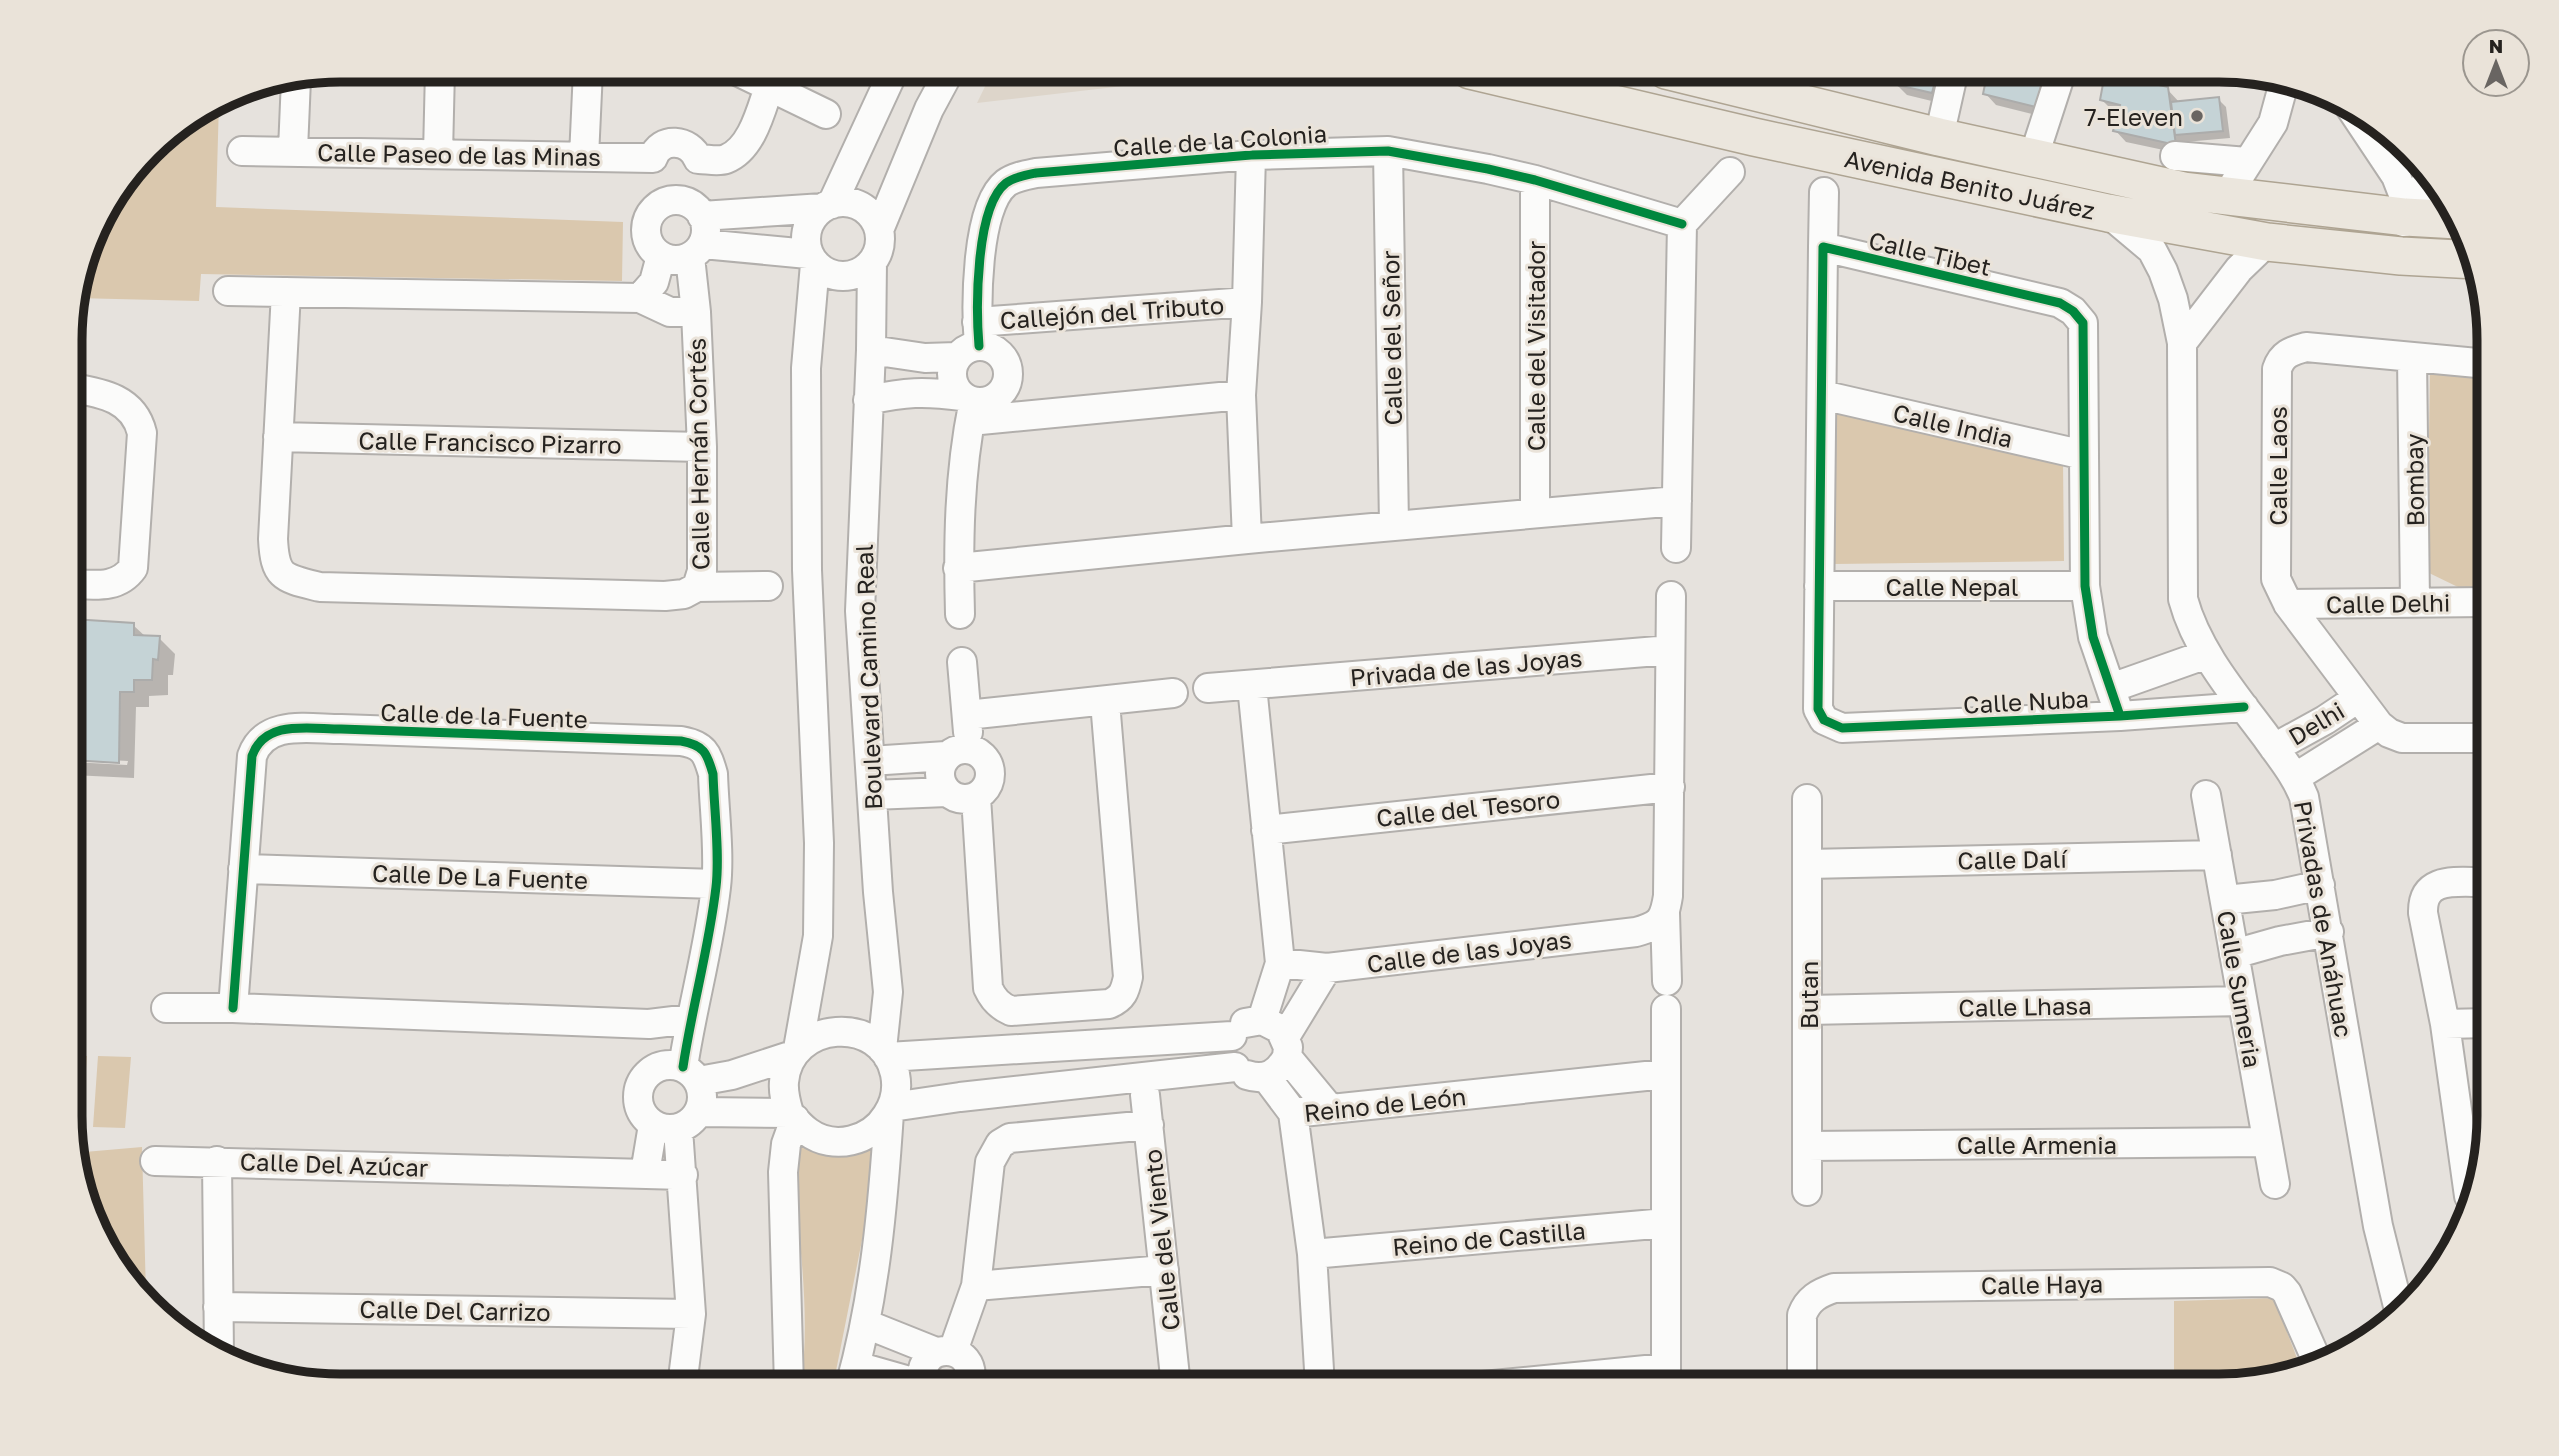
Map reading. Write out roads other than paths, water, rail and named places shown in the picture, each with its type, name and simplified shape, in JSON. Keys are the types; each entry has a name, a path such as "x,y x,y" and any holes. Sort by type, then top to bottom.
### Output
{"main road":[{"name":"Avenida Benito Juárez","path":"1521,82 1754,137 2108,214 2267,242 2401,256 2463,259"},
{"name":"Avenida Benito Juárez","path":"1757,82 1939,137 2184,191 2405,217 2446,219"},
{"path":"2108,214 2117,204 2126,201 2184,191"}],"street":[{"path":"438,154 440,82"},
{"path":"584,157 587,82"},
{"path":"759,82 826,114"},
{"path":"789,1374 783,1172 792,1116 784,1082 795,1052 818,936 819,843 807,544 807,368 811,259 806,233 809,223 827,206 888,82"},
{"path":"653,158 658,205 647,222 645,232 647,242 661,256 681,260 696,250 811,259 823,271 844,277 864,270 872,262 879,247 879,230 929,109 944,82"},
{"path":"1939,137 1951,82"},
{"path":"2034,156 2058,82"},
{"name":"Calle Paseo de las Minas","path":"296,86 293,150 653,158 661,147 676,142 691,148 698,159"},
{"path":"699,212 698,159 722,160 735,154 743,146 754,127 769,87"},
{"path":"2227,197 2273,123 2282,90"},
{"path":"2363,127 2396,176 2403,194 2405,217 2401,256"},
{"path":"242,151 293,150"},
{"name":"Calle de la Colonia","path":"971,342 982,247 996,195 1005,184 1036,173 1251,155 1388,151 1535,180 1682,224"},
{"name":"Calle del Señor","path":"1388,151 1394,525"},
{"path":"1247,539 1241,395 1247,302 1251,155"},
{"path":"2175,156 2247,162"},
{"path":"1676,548 1682,224 1730,172"},
{"name":"Calle del Visitador","path":"1535,180 1535,512"},
{"path":"2405,217 2424,185"},
{"path":"1819,586 1824,192"},
{"path":"658,205 678,200 688,202 699,212 706,225 696,250 696,312"},
{"path":"699,212 852,203 869,213 879,230"},
{"name":"Privadas de Anáhuac","path":"2108,214 2152,250 2173,299 2182,343 2181,585 2188,617 2207,654 2296,777 2309,818 2378,1226 2397,1302"},
{"path":"2182,343 2239,270 2267,242"},
{"name":"Calle Tibet","path":"1823,247 2060,303 2073,311 2083,323 2085,586 2093,637 2120,716"},
{"path":"640,298 654,282 661,256"},
{"name":"Boulevard Camino Real","path":"872,262 860,611 878,892 888,992 885,1053"},
{"path":"228,291 286,292"},
{"name":"Calle Hernán Cortés","path":"286,292 640,298 670,312 696,312 704,551 697,587 684,594 665,596 320,587 282,574 274,565 272,539 286,292"},
{"name":"Callejón del Tributo","path":"871,350 925,358 971,342 1247,302"},
{"path":"960,614 960,494 968,406 956,390 951,373 971,342 996,350 1003,357 1009,373 1008,382 998,397 968,406"},
{"name":"Calle Laos","path":"2391,732 2358,698 2288,604 2276,579 2277,369 2281,358 2291,351 2306,347 2477,363"},
{"name":"Bombay","path":"2412,358 2415,602"},
{"path":"82,390 116,398 136,416 142,433 133,568 127,576 112,584 82,584"},
{"path":"868,400 906,392 932,392 968,406 1241,395"},
{"name":"Calle India","path":"1822,395 2084,455"},
{"name":"Calle Francisco Pizarro","path":"278,438 702,447"},
{"path":"958,568 1394,525 1677,501"},
{"path":"697,587 768,586"},
{"name":"Calle Nuba","path":"1819,586 1818,709 1824,720 1842,728 2120,716 2244,707"},
{"name":"Calle Nepal","path":"1819,586 2085,586"},
{"path":"1666,1374 1665,914 1668,897 1671,596"},
{"name":"Calle Delhi","path":"2288,604 2477,602"},
{"name":"Privada de las Joyas","path":"1208,688 1671,649"},
{"name":"Calle Nuba","path":"2111,688 2207,654"},
{"path":"947,792 940,778 940,770 958,752 967,715 962,662"},
{"path":"1252,686 1280,963 1262,1020"},
{"path":"967,715 1173,693"},
{"name":"Delhi","path":"2274,748 2358,698"},
{"path":"976,797 988,988 993,999 1011,1011 1109,1004 1116,1001 1122,996 1128,977 1105,702"},
{"name":"Calle de la Fuente","path":"233,1008 252,756 257,743 264,736 289,728 341,729 681,741 695,744 709,759 713,774 716,884 706,953 691,1019"},
{"path":"2391,732 2477,737"},
{"name":"Delhi","path":"2296,777 2391,732"},
{"path":"870,761 958,752 984,756 990,771 987,786 976,797 960,799 947,792 872,795"},
{"name":"Calle del Tesoro","path":"1266,830 1670,787"},
{"name":"Calle Sumeria","path":"2206,795 2275,1184"},
{"name":"Butan","path":"1807,799 1807,1191"},
{"name":"Calle Dalí","path":"1808,863 2217,855"},
{"name":"Calle De La Fuente","path":"243,869 716,884"},
{"path":"2471,1165 2423,913 2423,900 2428,890 2439,884 2477,882"},
{"path":"2225,900 2275,895 2320,886"},
{"name":"Calle de las Joyas","path":"1280,963 1327,968 1636,932 1652,928 1665,914"},
{"path":"2234,954 2280,941 2329,932"},
{"path":"1327,968 1286,1047 1282,1066 1266,1077 1249,1076 1235,1067 1229,1052 1232,1036 1244,1023 1262,1020 1280,1029 1286,1047 1330,1109"},
{"name":"Calle Lhasa","path":"1808,1010 2242,1001"},
{"path":"166,1008 233,1008 649,1024 691,1019 691,1074 703,1102 677,1122 645,1173"},
{"path":"2445,1024 2477,1023"},
{"path":"649,1024 652,1070"},
{"path":"854,1374 866,1324 882,1210 890,1110 896,1082 885,1053 867,1037 849,1031 831,1031 813,1037 795,1052 732,1074 691,1074 662,1066 652,1070 639,1088 640,1109 677,1122 792,1116 809,1133 827,1141 847,1142 866,1136 881,1124 890,1110 960,1097 1235,1067"},
{"path":"885,1053 1232,1036"},
{"name":"Reino de León","path":"1319,1374 1312,1254 1293,1113 1665,1074"},
{"path":"1266,1077 1293,1113"},
{"path":"1145,1095 1149,1125"},
{"path":"677,1122 683,1175 691,1314 684,1374"},
{"name":"Calle del Viento","path":"922,1374 925,1362 945,1352 976,1286 990,1162 1000,1144 1010,1138 1149,1125 1175,1374"},
{"name":"Calle Armenia","path":"1807,1146 2267,1142"},
{"path":"155,1161 217,1161"},
{"name":"Calle Del Azúcar","path":"219,1343 217,1161 683,1175"},
{"name":"Reino de Castilla","path":"1312,1254 1666,1223"},
{"path":"976,1286 1164,1270"},
{"name":"Calle Haya","path":"1802,1374 1802,1315 1805,1306 1819,1294 1834,1288 2270,1282 2282,1287 2287,1293 2314,1355"},
{"name":"Calle Del Carrizo","path":"218,1307 691,1314"},
{"path":"866,1324 945,1352 961,1355 970,1368 970,1374"}],"place":[{"name":"7-Eleven","path":"2197,116"}]}
